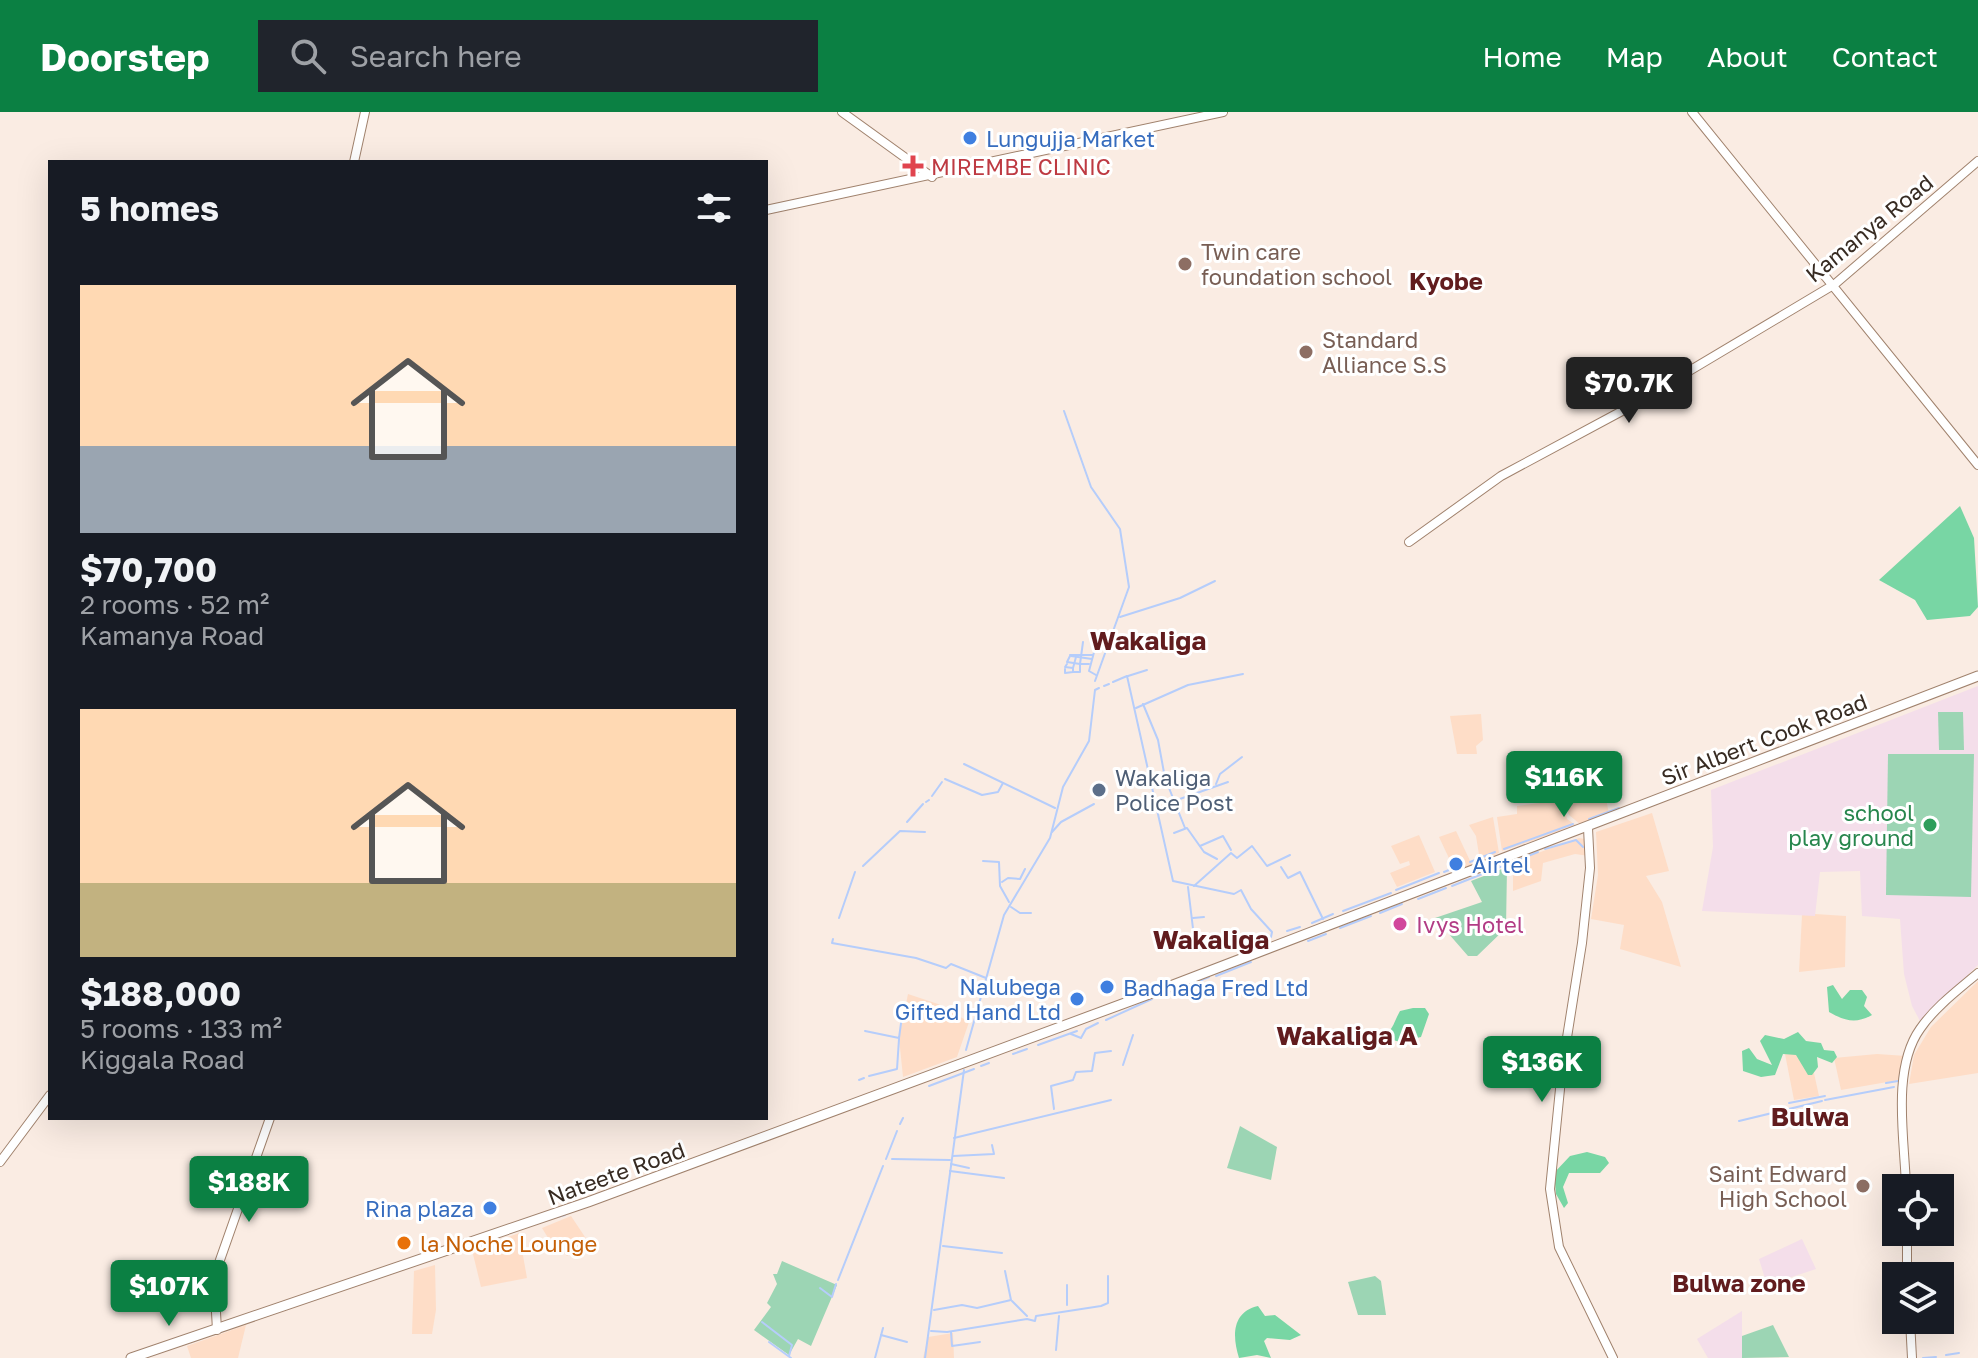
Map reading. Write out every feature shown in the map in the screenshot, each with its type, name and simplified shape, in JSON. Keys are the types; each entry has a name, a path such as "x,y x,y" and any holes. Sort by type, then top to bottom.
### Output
{"main road":[{"name":"Sir Albert Cook Road","path":"1160,990 1978,676"},
{"name":"Nateete Road","path":"131,1358 534,1222 1160,990"}],"street":[{"path":"354,160 365,112"},
{"path":"842,112 932,177"},
{"path":"768,210 932,177 1223,112"},
{"path":"1692,112 1835,284 1978,465"},
{"name":"Kamanya Road","path":"1409,542 1501,476 1622,411 1835,284 1978,161"},
{"path":"1588,828 1590,868 1552,1157 1551,1210 1562,1255 1613,1358"},
{"path":"1906,1174 1904,1083 1909,1053 1918,1031 1930,1016 1978,973"},
{"path":"0,1162 48,1098"},
{"path":"217,1330 214,1277 269,1120"},
{"path":"1911,1334 1912,1358"}],"shaded area":[{"path":"1978,686 1978,965 1920,1021 1912,1006 1904,974 1900,919 1862,916 1860,871 1820,872 1815,916 1702,911 1713,847 1711,790"},
{"path":"1481,714 1483,740 1476,746 1477,754 1457,754 1450,716"},
{"path":"1558,782 1603,783 1609,814 1580,824 1569,815"},
{"path":"1562,800 1567,819 1577,826 1502,851 1497,817 1517,814 1517,806"},
{"path":"1652,813 1669,871 1646,876 1662,902 1681,967 1620,949 1624,925 1591,919 1598,875 1596,832"},
{"path":"1493,817 1499,853 1480,861 1476,836 1469,825"},
{"path":"1456,831 1472,865 1455,871 1439,837"},
{"path":"1419,835 1435,872 1397,887 1390,873 1410,865 1409,861 1400,864 1391,846"},
{"path":"1579,838 1585,839 1589,856 1575,854 1543,863 1541,881 1513,891 1513,862"},
{"path":"1802,915 1846,916 1845,967 1799,972"},
{"path":"1978,981 1978,1073 1909,1084 1914,1055 1931,1027"},
{"path":"908,994 938,1004 969,1022 957,1057 903,1077 899,1038"},
{"path":"1809,1050 1819,1096 1794,1100 1785,1054"},
{"path":"1877,1054 1906,1056 1899,1080 1841,1090 1834,1058"},
{"path":"571,1216 587,1240 567,1256 550,1241 542,1228"},
{"path":"519,1233 527,1278 481,1287 472,1250"},
{"path":"1802,1239 1816,1269 1767,1285 1759,1259"},
{"path":"435,1265 436,1310 432,1334 412,1334 414,1271"},
{"path":"1742,1311 1742,1358 1708,1358 1697,1339"},
{"path":"246,1325 238,1358 191,1358 187,1346"},
{"path":"953,1333 954,1358 923,1358 928,1337"}],"green space":[{"path":"1960,506 1974,538 1978,607 1970,616 1927,620 1915,600 1879,580"},
{"path":"1938,712 1963,712 1964,750 1939,750"},
{"name":"school play ground","path":"1888,754 1974,754 1971,897 1886,895"},
{"path":"1507,867 1506,928 1477,956 1468,956 1435,918 1482,902 1471,881"},
{"path":"1833,985 1842,999 1850,990 1862,990 1867,997 1864,1006 1872,1015 1861,1020 1850,1020 1829,1012 1827,987"},
{"path":"1425,1008 1429,1014 1421,1037 1400,1042 1393,1040 1375,1049 1368,1047 1370,1038 1391,1029 1400,1011"},
{"path":"1798,1032 1806,1041 1821,1043 1824,1050 1834,1051 1837,1057 1832,1063 1817,1057 1818,1067 1812,1075 1808,1075 1796,1055 1783,1054 1775,1075 1761,1077 1743,1071 1742,1051 1749,1048 1757,1059 1772,1065 1760,1041 1765,1035 1784,1039"},
{"path":"1240,1126 1277,1147 1271,1180 1227,1168"},
{"path":"1587,1152 1605,1157 1609,1163 1600,1173 1569,1173 1563,1187 1568,1203 1564,1208 1556,1194 1554,1173 1570,1156"},
{"path":"782,1261 837,1285 811,1346 798,1339 789,1355 754,1330 771,1307 767,1303 777,1284 773,1274 777,1274"},
{"path":"1375,1276 1381,1281 1386,1315 1358,1315 1348,1282"},
{"path":"1258,1306 1265,1316 1275,1315 1301,1335 1290,1340 1267,1338 1264,1341 1271,1358 1257,1355 1239,1358 1236,1326 1243,1314"},
{"path":"1773,1325 1789,1357 1742,1358 1742,1336"}],"waterway":[{"path":"1064,411 1091,487 1120,529 1129,587 1095,681"},
{"path":"1120,617 1180,598 1215,581"},
{"path":"1096,675 1089,671 1097,641"},
{"path":"1083,642 1080,664 1089,664"},
{"path":"1070,655 1093,655"},
{"path":"1070,656 1067,662 1080,664 1080,672 1073,672"},
{"path":"1071,656 1092,659"},
{"path":"1067,664 1065,667 1073,668 1076,657"},
{"path":"1065,669 1065,673 1073,672 1073,668"},
{"path":"1128,676 1147,670"},
{"path":"1136,708 1188,685 1243,674"},
{"path":"1113,682 1127,676 1173,881 1234,894 1241,890 1251,909 1272,932 1271,937"},
{"path":"1104,686 1109,684"},
{"path":"966,1050 1004,915 1050,838 1063,787 1089,741 1095,690 1099,688"},
{"path":"1143,704 1158,740 1165,778 1185,828"},
{"path":"1216,784 1220,774 1242,757"},
{"path":"964,764 1055,808"},
{"path":"945,779 982,795 998,792 1003,783"},
{"path":"932,796 942,782"},
{"path":"1177,800 1228,782"},
{"path":"907,822 923,804"},
{"path":"1052,832 1061,822 1094,804"},
{"path":"1589,819 1619,808"},
{"path":"1504,849 1573,824"},
{"path":"1174,833 1187,828 1204,852 1217,859"},
{"path":"863,866 900,831 925,832"},
{"path":"1200,846 1223,836 1231,850"},
{"path":"1545,849 1576,840 1583,847"},
{"path":"1194,886 1231,853 1237,858 1252,846 1267,866 1290,855"},
{"path":"1470,862 1495,852"},
{"path":"1513,862 1538,852"},
{"path":"983,861 999,862 1000,886 1009,902"},
{"path":"1444,872 1464,864"},
{"path":"1452,886 1505,865"},
{"path":"1281,867 1288,878 1300,872 1323,919"},
{"path":"1002,882 1008,878 1020,879 1025,869"},
{"path":"839,918 855,872"},
{"path":"1396,890 1439,873"},
{"path":"1188,887 1194,937"},
{"path":"1418,899 1446,888"},
{"path":"1343,911 1391,893"},
{"path":"1380,913 1402,904"},
{"path":"1011,907 1020,913 1031,913"},
{"path":"1312,923 1333,914"},
{"path":"1340,928 1371,916"},
{"path":"1193,918 1204,917"},
{"path":"1287,931 1300,927"},
{"path":"1308,941 1326,934"},
{"path":"833,939 832,943 916,958 946,968 951,964 986,978"},
{"path":"1216,976 1251,962"},
{"path":"1166,994 1209,977"},
{"path":"1106,1020 1152,999"},
{"path":"865,1031 899,1038 902,1016 897,1007"},
{"path":"1071,1034 1081,1038 1086,1029 1098,1023"},
{"path":"1038,1045 1077,1031"},
{"path":"1123,1065 1133,1035"},
{"path":"869,1076 897,1069 899,1039"},
{"path":"1013,1054 1027,1049"},
{"path":"1054,1109 1051,1086 1073,1080 1076,1072 1092,1071 1095,1053 1111,1051"},
{"path":"981,1066 989,1063"},
{"path":"929,1086 974,1069"},
{"path":"925,1358 964,1070"},
{"path":"859,1080 864,1078"},
{"path":"1886,1083 1898,1081"},
{"path":"1825,1100 1894,1087"},
{"path":"1789,1103 1825,1096"},
{"path":"954,1138 1111,1100"},
{"path":"1739,1121 1822,1101"},
{"path":"900,1124 903,1118"},
{"path":"886,1159 897,1131"},
{"path":"953,1156 994,1154 992,1145"},
{"path":"892,1159 950,1160"},
{"path":"951,1164 969,1168"},
{"path":"838,1280 883,1166"},
{"path":"950,1171 1004,1178"},
{"path":"557,1217 565,1215"},
{"path":"943,1246 1002,1253"},
{"path":"934,1310 962,1305 977,1308 1011,1300 1005,1271"},
{"path":"931,1331 947,1332 1027,1319 1035,1321 1036,1316 1101,1306 1108,1303 1108,1276"},
{"path":"820,1288 832,1297 836,1284"},
{"path":"1067,1285 1067,1305"},
{"path":"1012,1301 1027,1316"},
{"path":"1056,1350 1059,1316"},
{"path":"762,1322 792,1345 789,1356"},
{"path":"875,1358 883,1328"},
{"path":"951,1332 952,1346 980,1342"},
{"path":"881,1335 907,1342"},
{"path":"769,1342 791,1358"},
{"path":"1946,1355 1959,1353"},
{"path":"1923,1358 1936,1357"}],"place":[{"name":"Lungujja Market","path":"970,138"},
{"name":"MIREMBE CLINIC","path":"913,166"},
{"name":"Twin care foundation school","path":"1185,264"},
{"name":"Standard Alliance S.S","path":"1306,352"},
{"name":"Wakaliga Police Post","path":"1099,790"},
{"name":"school play ground","path":"1930,825"},
{"name":"Airtel","path":"1456,864"},
{"name":"Ivys Hotel","path":"1400,924"},
{"name":"Badhaga Fred Ltd","path":"1107,987"},
{"name":"Nalubega Gifted Hand Ltd","path":"1077,999"},
{"name":"Saint Edward High School","path":"1863,1186"},
{"name":"Rina plaza","path":"490,1208"},
{"name":"la Noche Lounge","path":"404,1243"}],"district":[{"name":"Kyobe","path":"1446,280"},
{"name":"Wakaliga","path":"1148,640"},
{"name":"Wakaliga","path":"1211,939"},
{"name":"Wakaliga A","path":"1347,1035"},
{"name":"Bulwa","path":"1810,1116"},
{"name":"Bulwa zone","path":"1739,1282"}]}
